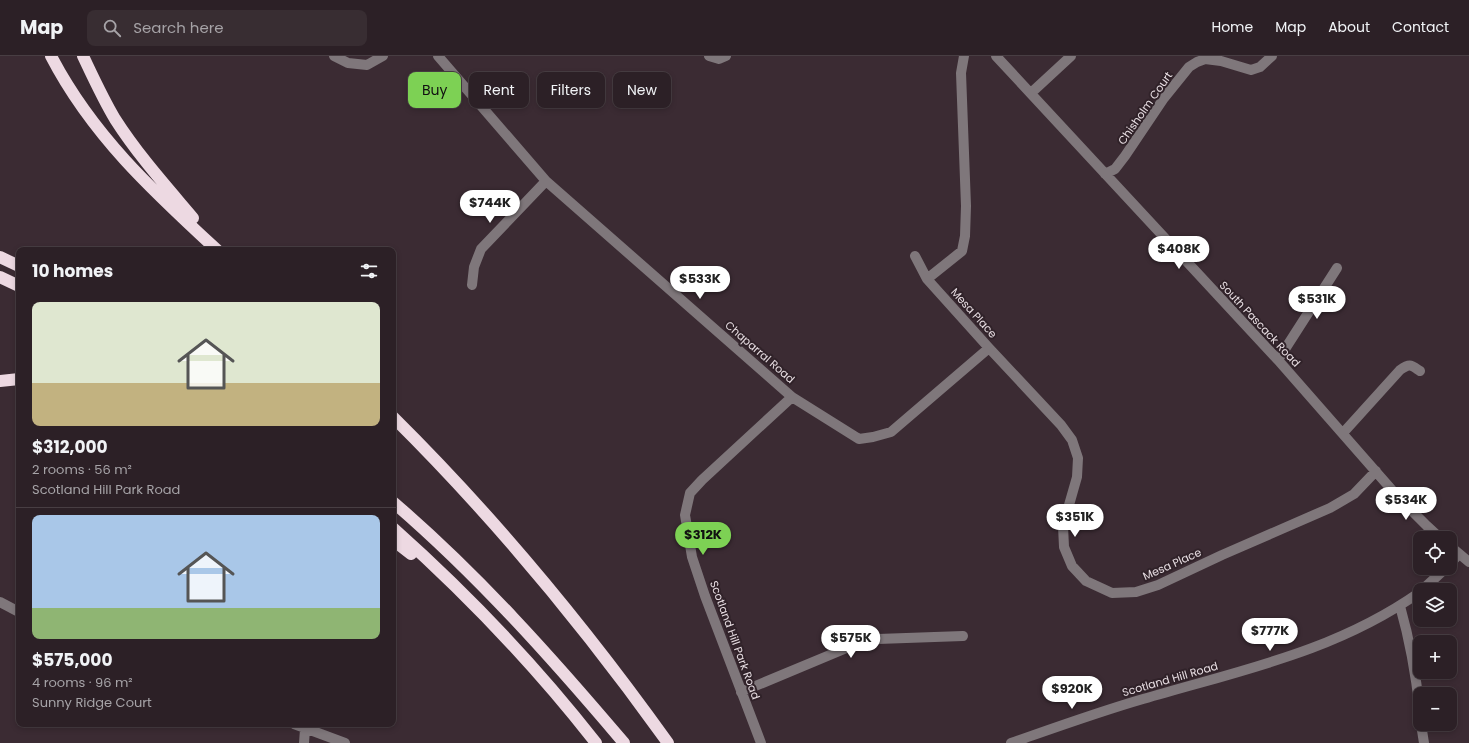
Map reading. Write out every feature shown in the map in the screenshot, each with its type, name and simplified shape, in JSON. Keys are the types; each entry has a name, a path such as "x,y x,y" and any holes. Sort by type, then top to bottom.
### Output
{"highway":[{"path":"51,56 82,107 110,145 142,179 215,247"},
{"path":"83,56 106,102 125,133 161,181 216,247"},
{"path":"0,257 16,265"},
{"path":"0,277 16,285"},
{"path":"0,381 16,379"},
{"path":"396,420 458,485 543,582 614,671 668,743"},
{"path":"396,505 436,541 493,597 552,660 624,743"},
{"path":"396,531 479,609 538,673 596,743"},
{"path":"396,542 479,609"}],"street":[{"path":"334,56 348,62 367,65 384,56"},
{"name":"Chaparral Road","path":"438,56 546,181 792,397 859,439 891,432 989,348"},
{"path":"709,56 719,59 726,56"},
{"path":"927,278 962,251 965,236 966,206 961,73 964,56"},
{"name":"South Pascack Road","path":"996,56 1278,360 1376,471 1433,531"},
{"path":"1031,93 1071,56"},
{"name":"Chisholm Court","path":"1105,174 1115,169 1164,98 1189,67 1205,60 1221,61 1251,70 1260,67 1272,56"},
{"path":"472,285 474,267 481,249 546,181"},
{"name":"Mesa Place","path":"915,256 927,278 989,348 1061,425 1072,440 1078,458 1077,477 1063,526 1064,547 1072,566 1086,581 1112,593 1136,592 1158,585 1222,555 1330,508 1354,494 1376,471"},
{"path":"1278,360 1337,268"},
{"path":"1343,433 1400,370 1408,365 1411,365 1420,371"},
{"name":"Scotland Hill Park Road","path":"761,743 692,557 685,515 690,493 702,480 792,397"},
{"path":"1459,554 1469,562"},
{"name":"Scotland Hill Road","path":"1430,583 1438,575"},
{"name":"Scotland Hill Road","path":"1011,743 1141,700 1274,662 1341,637 1372,622 1413,597"},
{"path":"0,602 16,610"},
{"path":"1400,606 1409,637 1417,687"},
{"path":"741,692 861,642 878,639 963,636"},
{"path":"301,727 344,743"},
{"path":"304,743 306,729"},
{"path":"1422,731 1424,743"}]}
